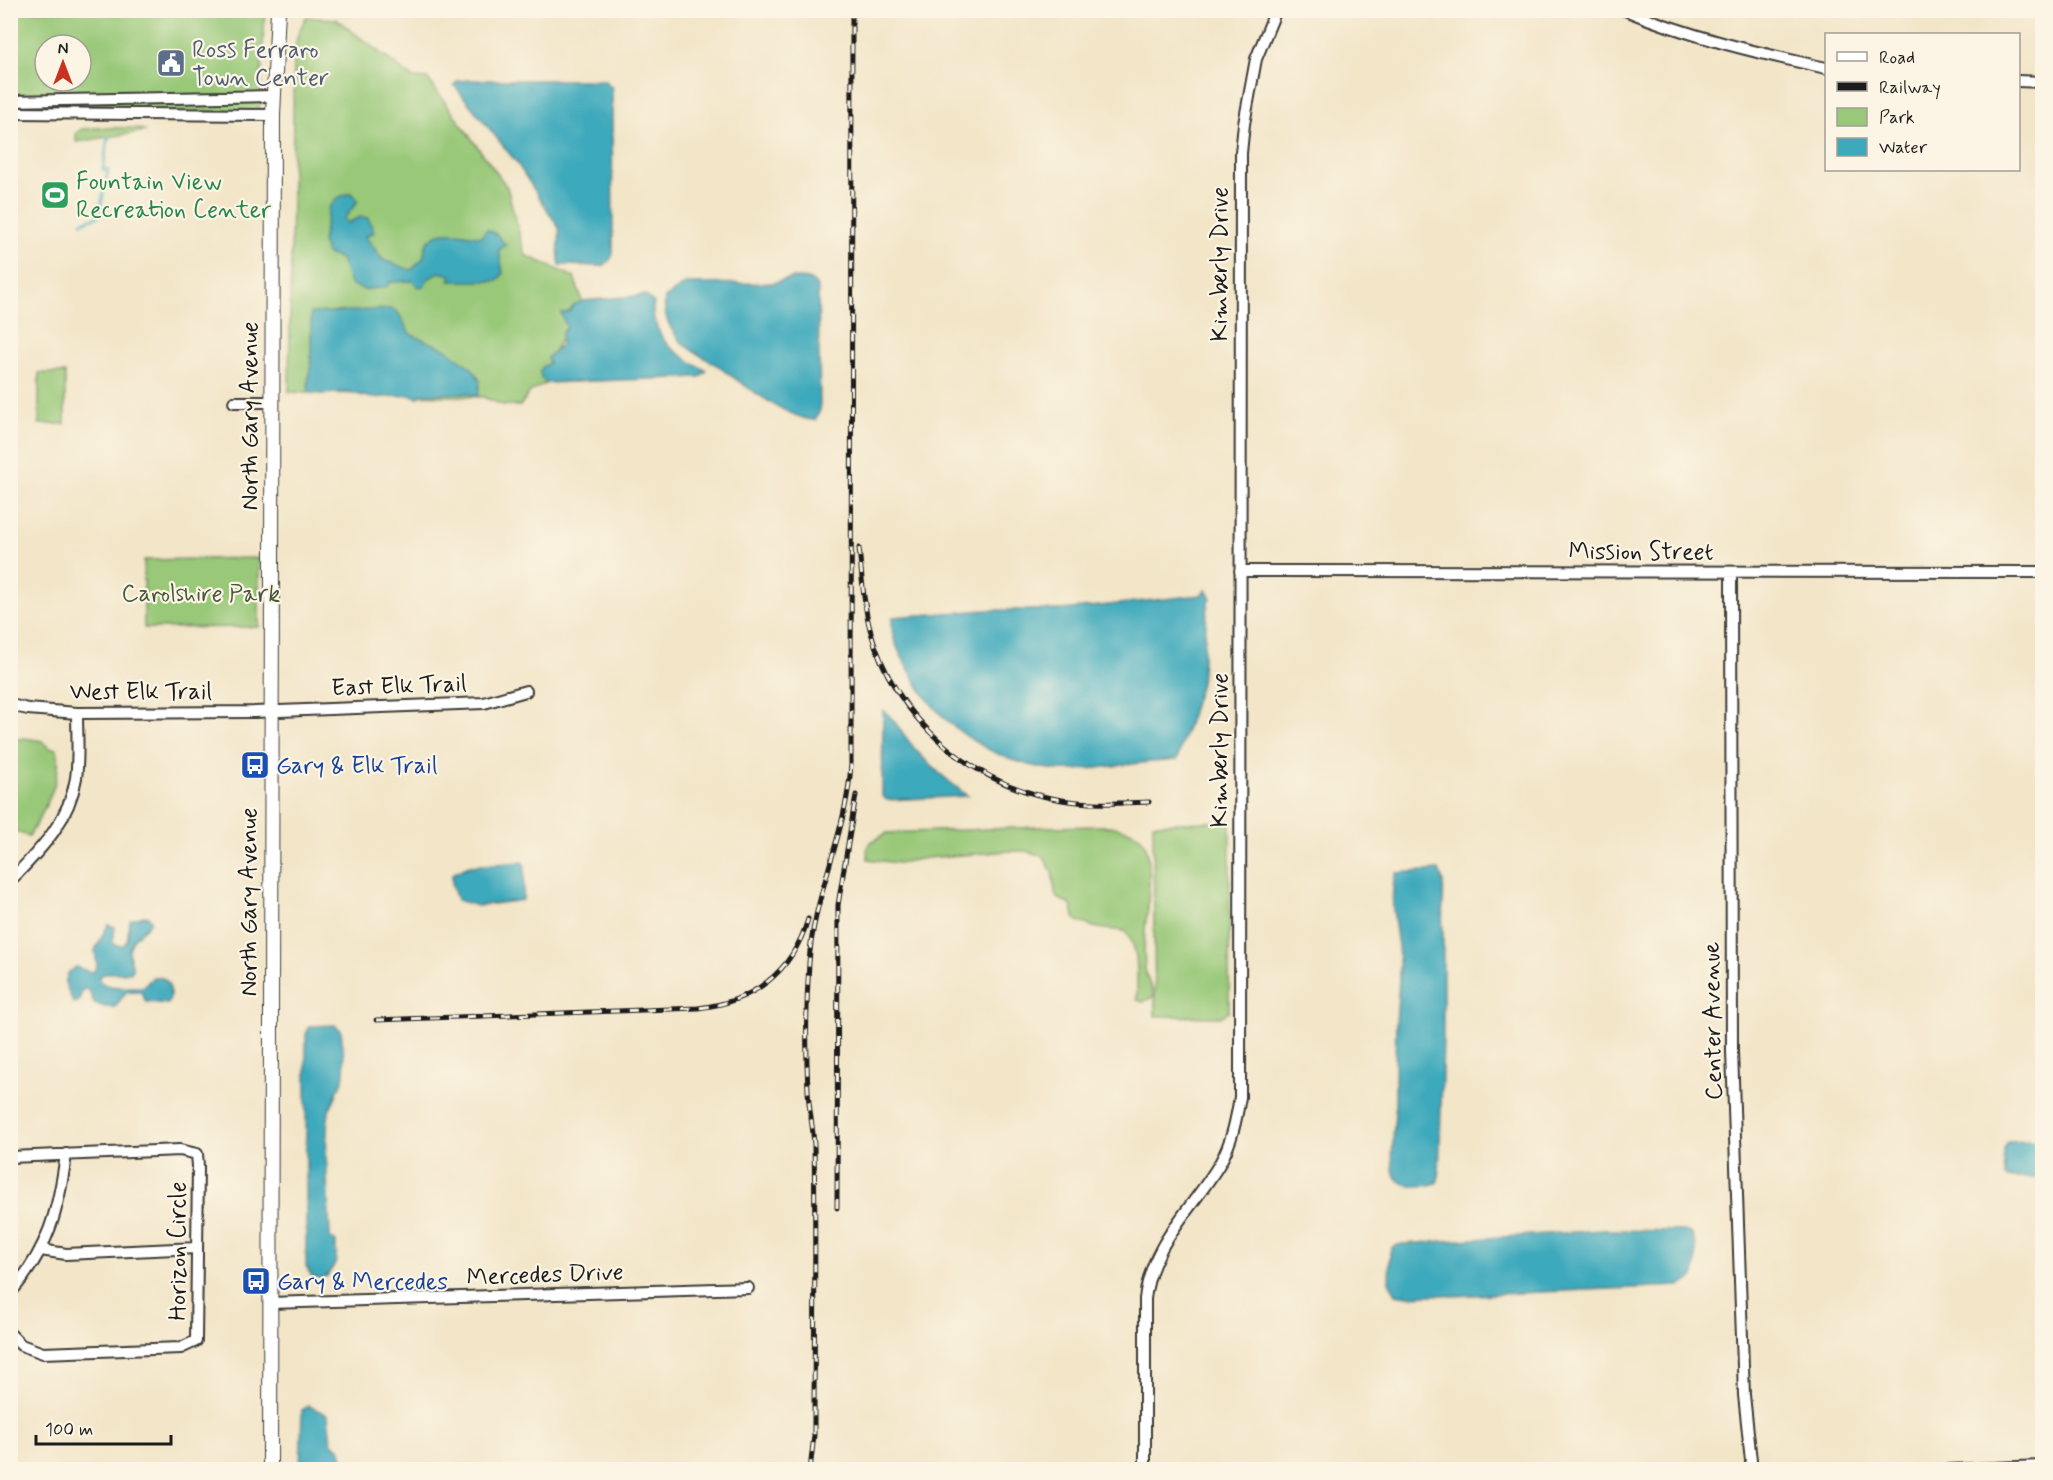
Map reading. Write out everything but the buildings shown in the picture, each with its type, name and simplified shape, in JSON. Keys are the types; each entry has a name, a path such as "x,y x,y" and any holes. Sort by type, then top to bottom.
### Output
{"street":[{"name":"North Gary Avenue","path":"270,1470 273,96 278,10"},
{"name":"Kimberly Drive","path":"1145,1470 1147,1284 1154,1262 1167,1237 1220,1163 1232,1135 1240,1097 1241,153 1256,59 1276,10"},
{"path":"1625,10 1664,26 1721,43 1825,68"},
{"path":"2020,81 2043,82"},
{"path":"10,101 273,96"},
{"path":"10,113 273,115"},
{"path":"234,402 272,402"},
{"name":"Mission Street","path":"1240,572 2043,572"},
{"name":"Center Avenue","path":"1731,572 1732,1051 1744,1395 1752,1470"},
{"name":"East Elk Trail","path":"272,711 484,703 526,691"},
{"name":"West Elk Trail","path":"10,705 28,709 77,713 272,711"},
{"path":"10,881 53,835 71,800 76,776 77,713"},
{"name":"Horizon Circle","path":"10,1156 180,1149 197,1154 196,1341 181,1348 43,1353 21,1345 10,1334"},
{"path":"10,1293 41,1250 52,1226 61,1192 66,1154"},
{"path":"41,1250 66,1254 197,1248"},
{"name":"Mercedes Drive","path":"270,1303 748,1288"},
{"path":"1948,1470 2043,1466"}],"green space":[{"name":"Ross Ferraro Town Center","path":"11,11 265,11 259,112 11,111"},
{"path":"306,17 336,19 413,78 428,79 507,187 525,255 574,277 582,301 553,353 547,383 530,392 520,406 503,405 483,397 289,392 294,54 298,34"},
{"path":"135,128 146,131 76,142 76,133 82,129"},
{"path":"39,373 65,373 65,424 39,424"},
{"name":"Carolshire Park","path":"259,558 259,627 144,628 144,560"},
{"path":"25,738 42,741 50,748 57,749 58,760 58,771 51,794 29,836 10,830 11,740"},
{"path":"1230,821 1229,1012 1220,1017 1155,1016 1153,824"},
{"path":"1110,826 1140,837 1149,861 1144,960 1153,997 1143,1002 1137,1000 1136,955 1130,938 1125,931 1093,927 1075,919 1071,905 1056,897 1052,872 1044,857 1026,851 1009,851 926,858 898,863 868,859 867,849 871,842 887,833"}],"water":[{"path":"604,80 612,88 613,254 603,266 560,265 559,228 517,163 454,85 458,81"},
{"path":"351,193 358,201 344,219 347,223 361,217 368,218 374,232 365,236 383,260 411,270 423,258 425,247 436,236 443,233 458,233 481,237 487,229 496,234 506,245 499,250 503,273 498,281 449,281 451,275 439,272 428,279 424,286 418,287 413,281 390,282 386,287 364,290 350,284 341,259 327,254 322,242 329,208 337,198"},
{"path":"792,278 811,280 818,290 820,410 815,420 792,414 749,389 690,349 674,333 666,314 665,298 685,284 772,283"},
{"path":"645,295 654,303 655,322 669,346 707,371 700,377 547,383 541,378 542,367 549,363 547,358 561,345 562,332 567,328 561,313 569,312 574,305 582,301"},
{"path":"392,309 398,312 410,334 446,349 473,369 480,381 478,397 467,393 422,394 418,398 412,395 372,398 349,392 309,393 311,313"},
{"path":"1206,590 1211,598 1208,602 1201,683 1177,760 1059,770 1015,761 994,752 974,741 938,712 912,675 892,632 893,617 987,610 1062,610 1201,595"},
{"path":"883,710 927,762 968,796 887,800 882,796"},
{"path":"522,862 525,866 523,900 477,906 457,900 452,885 452,874 469,866"},
{"path":"1439,870 1443,884 1443,1039 1439,1176 1437,1183 1414,1186 1398,1180 1392,1163 1399,984 1393,895 1396,873"},
{"path":"149,917 151,921 135,937 130,946 132,971 106,973 98,978 106,985 143,987 153,977 159,977 167,981 169,985 168,1004 146,1002 141,992 127,991 115,1007 104,1007 94,1003 86,989 83,989 78,1002 73,1003 65,983 68,973 76,967 90,972 94,971 97,966 95,950 108,925 115,927 113,944 122,946 127,941 130,920"},
{"path":"335,1025 341,1030 344,1071 341,1086 329,1112 326,1159 330,1237 336,1242 336,1262 327,1276 320,1278 312,1277 306,1266 306,1034 310,1026"},
{"path":"2007,1142 2042,1142 2042,1178 2008,1178 2005,1176 2004,1150"},
{"path":"1603,1230 1685,1231 1692,1234 1696,1248 1694,1276 1679,1286 1450,1296 1396,1294 1389,1282 1390,1252 1392,1247 1401,1244"},
{"path":"309,1406 328,1415 331,1442 341,1450 345,1469 300,1469 302,1410"}],"waterway":[{"path":"82,222 99,216 108,170 103,170 108,137"}],"railway":[{"path":"810,1470 814,1435 815,1217 814,1145 807,1075 808,979 812,938 843,815 851,764 852,10"},
{"path":"859,548 864,599 870,629 881,661 897,691 918,719 941,743 968,763 997,780 1029,792 1084,803 1149,802"},
{"path":"837,1208 838,905 856,795"},
{"path":"376,1020 698,1008 718,1005 736,999 768,982 792,955 808,919"}],"place":[{"name":"Ross Ferraro Town Center","path":"171,63"},
{"name":"Fountain View Recreation Center","path":"55,195"},
{"name":"Gary & Elk Trail","path":"255,765"},
{"name":"Gary & Mercedes","path":"256,1281"}]}
